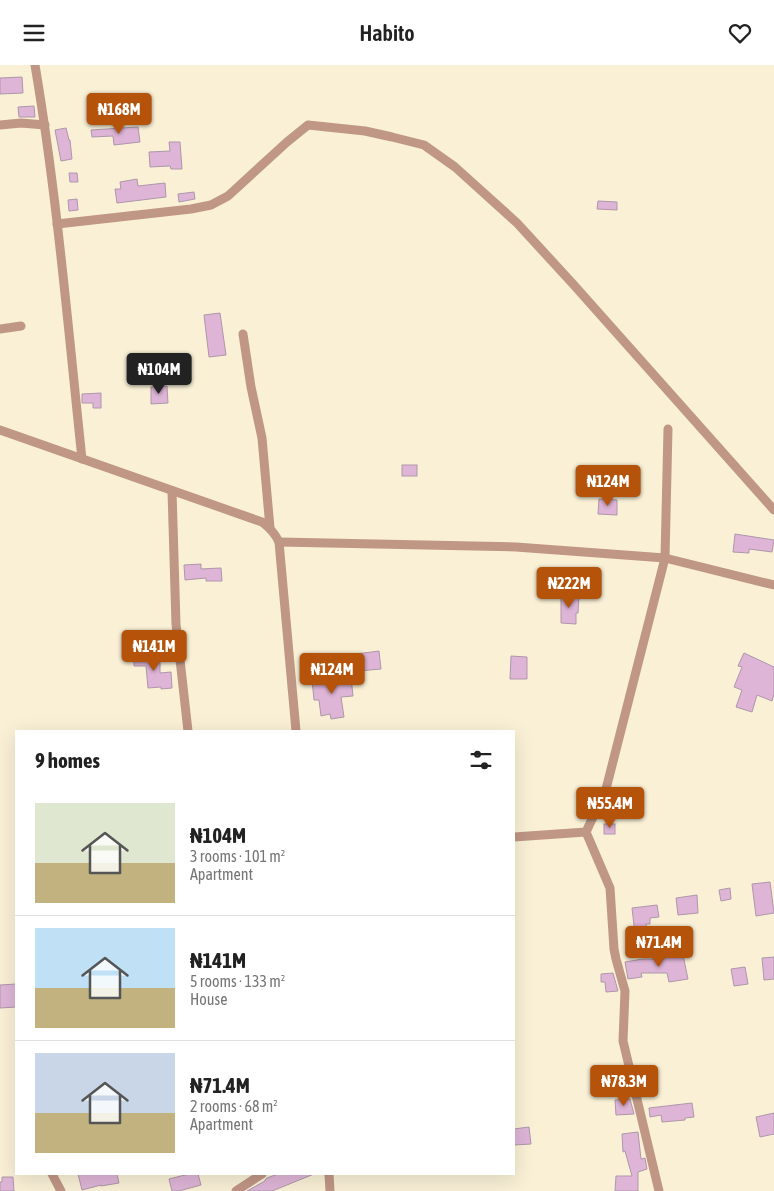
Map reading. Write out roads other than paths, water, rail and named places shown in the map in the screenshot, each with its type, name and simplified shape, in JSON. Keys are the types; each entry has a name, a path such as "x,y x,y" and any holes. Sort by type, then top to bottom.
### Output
{"street":[{"path":"34,65 45,125 57,223 82,459"},
{"path":"0,125 21,123 45,125"},
{"path":"57,223 190,209 211,205 228,196 308,125 365,131 424,145 455,167 517,223 774,510"},
{"path":"0,329 21,326"},
{"path":"243,334 250,387 262,438 270,528"},
{"path":"659,1191 623,1041 625,991 614,949 610,888 586,832 606,789 665,558 668,429"},
{"path":"0,430 262,522 270,528 279,542 296,730"},
{"path":"172,491 176,624 188,730"},
{"path":"279,542 516,547 665,558 774,585"},
{"path":"515,837 586,832"},
{"path":"53,1175 61,1191"},
{"path":"236,1191 260,1175"},
{"path":"329,1175 330,1191"}]}
